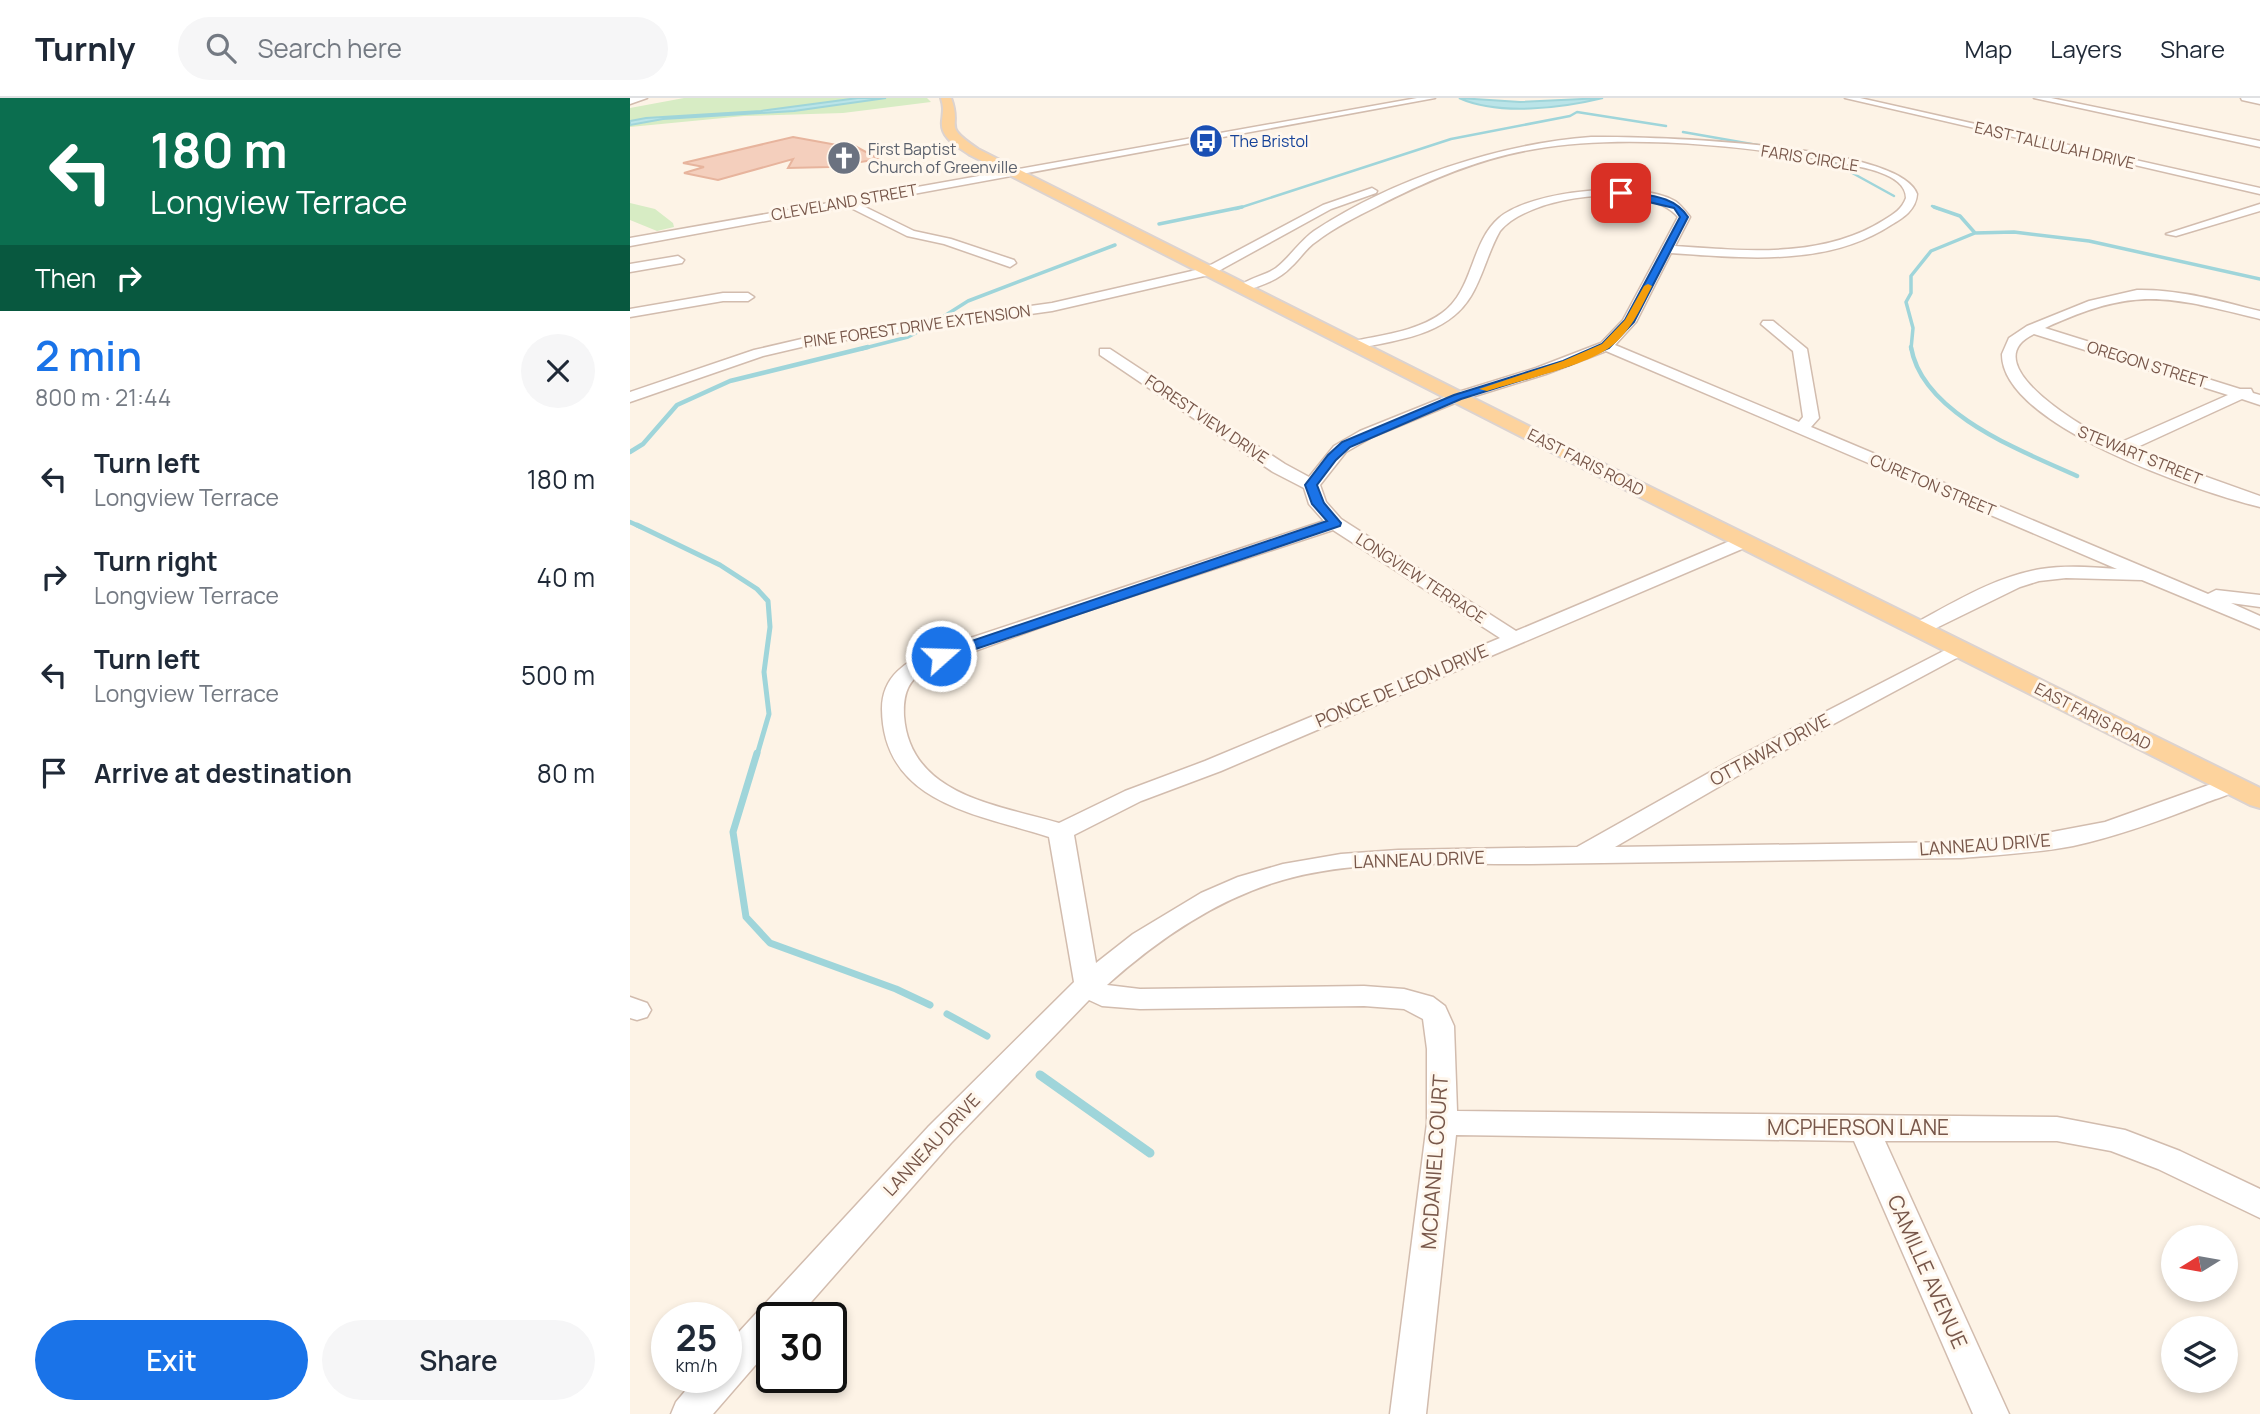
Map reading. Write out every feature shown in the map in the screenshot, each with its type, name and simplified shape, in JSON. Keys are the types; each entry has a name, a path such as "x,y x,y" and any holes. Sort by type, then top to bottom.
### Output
{"main road":[{"name":"EAST FARIS ROAD","path":"946,98 950,109 947,124 951,136 974,152 1743,542 2260,799"}],"street":[{"path":"630,101 643,98"},
{"name":"CLEVELAND STREET","path":"630,242 845,201 1431,98"},
{"name":"EAST TALLULAH DRIVE","path":"1849,98 2260,191"},
{"path":"1875,104 1904,98"},
{"path":"2038,98 2260,144"},
{"path":"2245,98 2260,101"},
{"name":"FARIS CIRCLE","path":"1209,271 1327,207 1437,167 1563,142 1689,142 1839,159 1899,179 1908,184 1912,193 1910,204 1889,223 1839,244 1757,253 1667,250"},
{"name":"FARIS CIRCLE","path":"1244,287 1281,270 1305,245 1350,215 1423,181 1476,161"},
{"path":"1311,485 1332,457 1346,445 1457,397 1566,363 1606,346 1629,322 1684,217 1677,206 1633,194 1598,193 1533,205 1506,217 1498,226 1464,299 1446,317 1417,329 1354,345"},
{"path":"845,201 903,231 947,241 1010,263"},
{"path":"2172,234 2260,207"},
{"path":"630,268 678,260"},
{"name":"PINE FOREST DRIVE EXTENSION","path":"630,397 746,357 810,341 1042,309 1209,271"},
{"path":"2033,329 2115,298 2136,294 2182,297 2260,315"},
{"path":"630,313 723,297 748,297"},
{"path":"1768,324 1795,343 1802,356 1811,418 1801,429"},
{"name":"OREGON STREET","path":"2033,329 2260,400"},
{"name":"STEWART STREET","path":"2033,329 2011,342 2009,366 2015,378 2036,401 2057,418 2094,440 2260,502"},
{"name":"CURETON STREET","path":"1606,346 2260,623"},
{"name":"FOREST VIEW DRIVE","path":"1105,352 1279,468 1311,485"},
{"path":"2119,450 2260,385"},
{"name":"LONGVIEW TERRACE","path":"1311,485 1318,504 1335,523 1514,638"},
{"path":"1088,984 1061,832 947,797 918,777 900,750 893,721 893,701 898,683 904,674 923,663 1004,633 1335,523"},
{"name":"PONCE DE LEON DRIVE","path":"1061,832 1133,796 1237,755 1743,542"},
{"path":"1919,629 2028,577 2070,574 2149,577"},
{"path":"2185,592 2260,601"},
{"name":"OTTAWAY DRIVE","path":"1583,855 1738,766 1959,649"},
{"name":"LANNEAU DRIVE","path":"788,1302 940,1133 1088,984 1170,921 1236,888 1269,876 1352,861 1398,858 1961,850 2041,844 2139,820 2231,784"},
{"name":"MCDANIEL COURT","path":"1088,984 1102,996 1140,999 1364,996 1404,999 1423,1004 1435,1013 1440,1026 1442,1123 1408,1414"},
{"name":"MCPHERSON LANE","path":"1442,1123 2057,1129 2114,1139 2169,1160 2260,1204"},
{"name":"CAMILLE AVENUE","path":"1864,1129 1991,1414"},
{"name":"LANNEAU DRIVE","path":"742,1354 756,1338"},
{"path":"689,1414 707,1393"}],"green space":[{"path":"684,98 927,98 931,102 843,113 744,116 630,127 630,108"},
{"path":"630,203 655,209 673,223 674,227 657,231 630,220"}],"water":[{"path":"858,98 886,98 794,111 663,119 630,125 630,121 646,118 761,111"},
{"path":"1459,98 1520,102 1603,98 1569,105 1511,109 1475,104"}],"building":[{"name":"First Baptist Church of Greenville","path":"793,137 855,146 879,159 830,167 788,168 793,159 718,180 684,173 704,167 683,163"}],"waterway":[{"path":"1236,209 1451,139 1570,116 1577,112 1666,126"},
{"path":"1683,132 1763,146"},
{"path":"1836,164 1894,196"},
{"path":"1932,206 1936,208"},
{"path":"1159,224 1242,207"},
{"path":"1936,208 1960,216 1975,233"},
{"path":"1975,233 2014,232 2089,241 2260,279"},
{"path":"1911,347 1913,328 1906,302 1911,293 1911,276 1931,251 1975,233"},
{"path":"938,320 968,301 1115,245"},
{"path":"861,349 908,337 927,327"},
{"path":"630,452 643,444 677,405 730,381 868,347"},
{"path":"1911,347 1919,371 1934,392 1954,411 2003,442 2077,476"},
{"path":"630,522 641,527"},
{"path":"637,525 720,565 757,589 768,601 770,627 764,672 769,714 757,755"},
{"path":"757,753 733,832 746,917 770,943 896,989 930,1005"},
{"path":"947,1014 987,1036"},
{"path":"1040,1075 1150,1153"}],"slow traffic":[{"path":"1484,389 1566,363 1606,346 1629,322 1648,286"}],"place":[{"name":"The Bristol","path":"1206,141"},
{"name":"First Baptist Church of Greenville","path":"844,158"}],"route":[{"path":"941,656 1335,523 1318,504 1311,485 1339,449 1366,434 1457,397 1566,363 1606,346 1629,322 1684,217 1677,206 1664,201 1621,193"}]}
